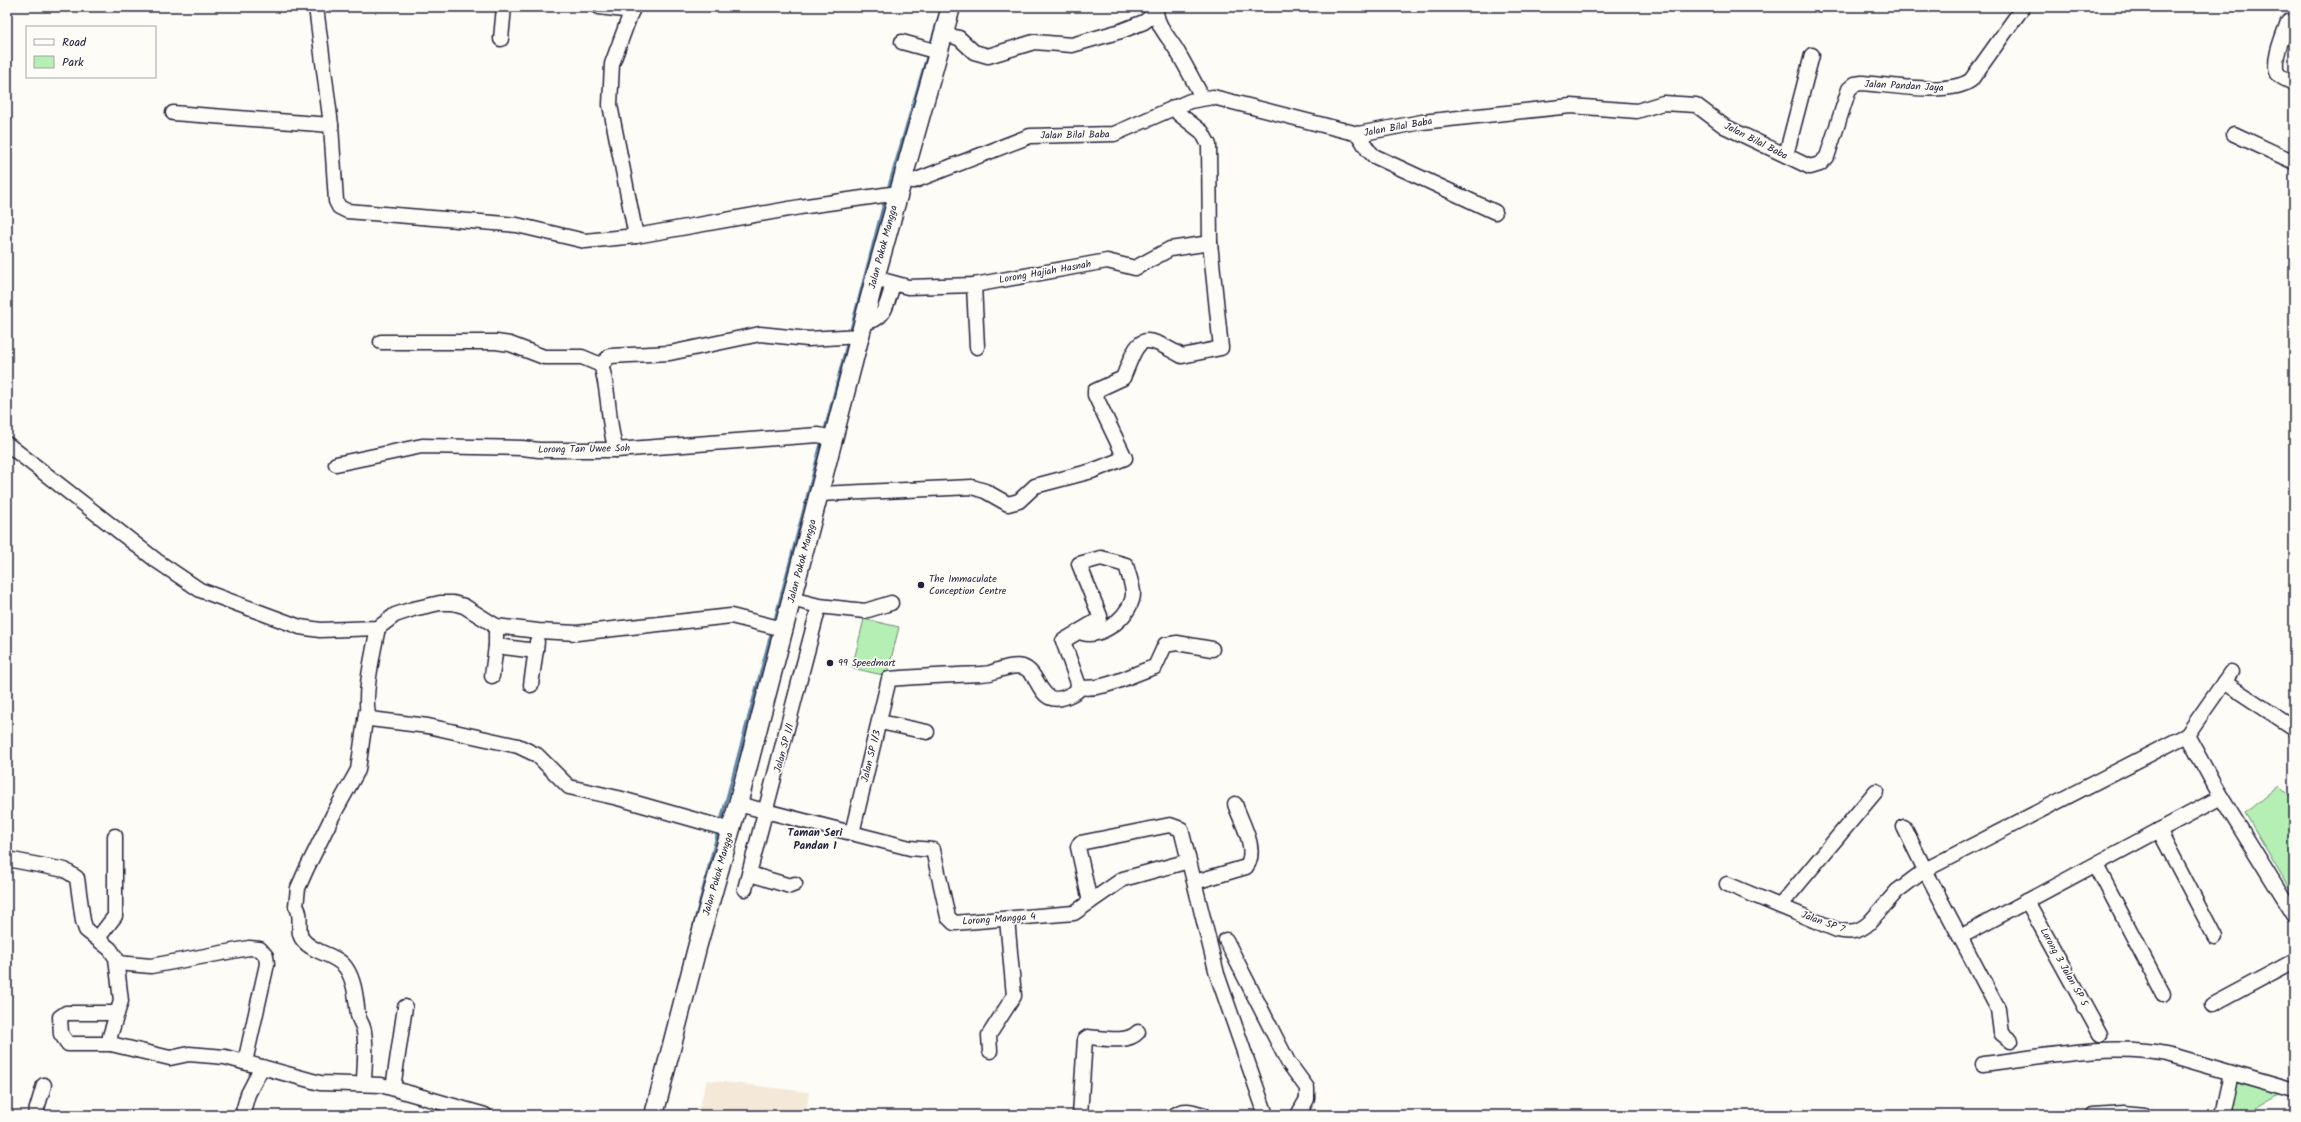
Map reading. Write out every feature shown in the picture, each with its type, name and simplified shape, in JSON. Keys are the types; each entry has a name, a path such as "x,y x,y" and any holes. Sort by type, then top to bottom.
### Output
{"main road":[{"name":"Jalan Pokok Mangga","path":"654,1115 698,944 724,828 738,804 776,627 792,599 819,494 827,436 856,332 875,278 892,191 932,51 943,34 951,7"}],"street":[{"name":"Jalan Bilal Baba","path":"316,7 331,125 336,201 339,207 347,211 517,224 585,241 636,236 892,191 1030,136 1114,134 1174,107 1202,97 1224,98 1358,134 1422,122 1571,106 1637,112 1663,103 1696,105 1724,126 1810,167 1820,164 1827,157 1845,94"},
{"path":"501,39 504,7"},
{"path":"599,7 633,9 612,64 610,105 636,236"},
{"name":"Jalan Pandan Jaya","path":"1845,94 1855,84 1862,83 1941,88 1964,85 1971,80 2023,7"},
{"path":"943,34 959,38 974,52 988,56 1034,42 1049,44 1079,43 1122,32 1144,22 1156,10 1162,29 1177,50 1202,97"},
{"path":"2288,22 2277,57 2276,68 2282,78 2294,83"},
{"path":"902,42 932,51"},
{"path":"1786,155 1812,55"},
{"path":"819,494 972,487 985,491 1008,504 1019,501 1035,486 1092,471 1125,458 1095,395 1095,391 1123,378 1134,350 1139,343 1146,341 1156,342 1182,356 1221,348 1210,243 1208,145 1202,132 1179,114 1174,107"},
{"path":"173,113 331,125"},
{"path":"1358,134 1368,150 1374,156 1495,212"},
{"path":"2234,134 2294,162"},
{"name":"Lorong Hajiah Hasnah","path":"875,278 908,287 974,285 1108,261 1135,268 1170,249 1210,243"},
{"path":"601,365 610,356 670,353 760,334 808,339 856,332 879,317 886,307 893,284"},
{"path":"974,285 977,347"},
{"path":"381,342 496,342 510,344 544,357 582,357 601,365"},
{"path":"601,365 604,376 611,433 616,450"},
{"name":"Lorong Tan Uwee Soh","path":"336,464 422,446 522,448 539,450 616,450 714,442 827,436"},
{"path":"7,444 157,561 200,590 300,627 320,630 378,628 395,615 440,603 464,606 496,626 538,631 577,633 731,616 776,627"},
{"path":"1081,630 1083,633 1092,635 1102,631 1122,616 1133,592 1126,564 1101,558 1079,564 1100,616 1098,620 1081,630 1063,641 1078,687 1087,689 1113,682 1140,670 1155,667 1165,644 1177,643 1212,649"},
{"path":"792,599 819,606 864,612 891,603"},
{"name":"Jalan SP 1/1","path":"745,889 767,811 819,606"},
{"path":"492,676 496,646 496,626"},
{"path":"364,1084 364,1031 359,1017 356,996 346,968 336,959 314,949 303,940 300,934 301,913 296,906 298,888 306,870 333,815 358,770 372,659 378,628"},
{"path":"531,685 538,631"},
{"path":"496,646 536,651"},
{"name":"Jalan SP 1/3","path":"852,833 880,722 889,679 987,673 1015,666 1023,667 1030,672 1041,692 1052,698 1069,696 1076,691 1078,687"},
{"path":"2294,728 2227,677 2187,735 2222,797 2294,915"},
{"path":"366,713 370,719 428,726 523,748 537,755 569,787 618,798 724,828"},
{"path":"880,722 927,732"},
{"name":"Jalan SP 7","path":"1727,884 1837,930 1855,932 1869,923 1905,884 1925,870 2187,735"},
{"path":"1780,906 1876,792"},
{"path":"1960,937 2222,797"},
{"name":"Lorong Mangga 4","path":"738,804 910,848 933,850 950,921 954,922 1074,913 1123,879 1189,861"},
{"path":"1195,882 1246,867 1251,861 1251,847 1235,804"},
{"path":"1090,902 1078,847 1083,840 1170,825 1181,829 1217,974 1266,1115"},
{"path":"1904,828 1998,1009 2001,1033 2011,1041"},
{"path":"2159,830 2215,937"},
{"path":"98,938 115,916 115,836"},
{"path":"7,859 65,870 77,878 82,921 86,930 110,948 117,963 121,1001 110,1036 111,1044"},
{"path":"2096,865 2163,994"},
{"path":"750,874 790,886 795,884"},
{"name":"Lorong 3 Jalan SP 5","path":"2027,901 2100,1034"},
{"path":"990,1051 989,1035 1014,996 1007,919"},
{"path":"1226,940 1288,1062 1307,1088 1307,1099 1298,1115"},
{"path":"117,963 151,966 249,948 260,949 266,956 267,964 245,1062"},
{"path":"2212,1006 2294,961"},
{"path":"393,1088 405,1007"},
{"path":"117,1013 66,1014 60,1017 61,1034 68,1044 111,1044 170,1058 189,1054 225,1057 320,1083 364,1084 393,1088 485,1115"},
{"path":"1080,1115 1085,1039 1126,1039 1134,1037 1138,1032"},
{"path":"1983,1064 2108,1049 2129,1049 2168,1054 2294,1091"},
{"path":"242,1115 248,1094 262,1067"},
{"path":"2222,1115 2230,1073"},
{"path":"35,1115 44,1085"},
{"path":"1175,1115 1183,1110 1189,1110 1204,1115"},
{"path":"2093,1115 2137,1114"}],"shaded area":[{"path":"707,1080 809,1092 806,1115 697,1115"}],"green space":[{"path":"864,619 899,627 887,676 852,668"},
{"path":"2279,785 2294,800 2294,896 2245,813"},
{"path":"2236,1083 2281,1094 2245,1115 2230,1115"}],"waterway":[{"path":"930,46 940,13"},
{"path":"888,189 928,53"},
{"path":"850,333 885,199"},
{"path":"824,433 848,340"},
{"path":"774,623 822,440"},
{"path":"720,824 772,630"},
{"path":"645,1115 718,831"}],"place":[{"name":"The Immaculate Conception Centre","path":"921,585"},
{"name":"99 Speedmart","path":"830,663"}],"district":[{"name":"Taman Seri Pandan 1","path":"815,839"}]}
